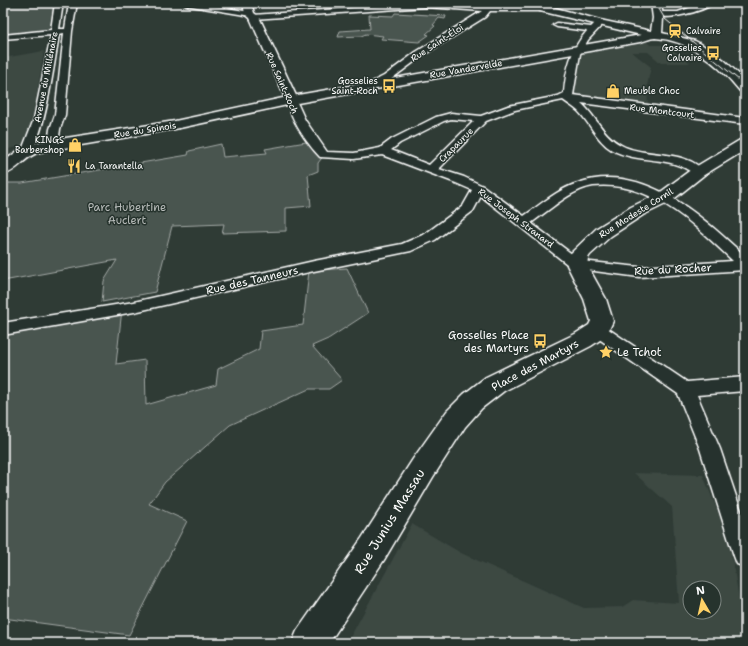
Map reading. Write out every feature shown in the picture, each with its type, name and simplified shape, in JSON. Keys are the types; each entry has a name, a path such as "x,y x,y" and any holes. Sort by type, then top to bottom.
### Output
{"main road":[{"path":"528,3 596,26 656,34 692,44 729,72 745,88"},
{"path":"656,34 657,9"},
{"name":"Rue Vandervelde","path":"292,100 371,86 390,80 640,39 656,34"},
{"name":"Rue du Spinois","path":"3,170 28,150 53,144 182,124 292,100"},
{"name":"Rue Modeste Cornil","path":"578,265 578,257 604,232 637,211 664,198 698,172 742,148"},
{"path":"578,265 595,299 602,321 598,330"},
{"name":"Place des Martyrs","path":"473,401 495,384 564,350 598,330"},
{"name":"Rue Junius Massau","path":"309,643 373,549 428,459 456,420 473,401"}],"street":[{"name":"Avenue du Millénaire","path":"28,150 30,140 39,121 59,3"},
{"name":"Avenue du Millénaire","path":"53,144 55,129 60,115 68,31 73,3"},
{"path":"185,3 252,16 415,6 488,9 544,9"},
{"name":"Rue Saint-Roch","path":"247,3 292,100 294,111 312,141 324,155 354,156 383,151"},
{"path":"657,9 679,14 710,3"},
{"name":"Rue Saint-Éloi","path":"390,80 419,54 482,15 488,9"},
{"path":"557,25 596,26"},
{"path":"383,151 396,141 451,116 482,118 512,108 564,97 569,94 570,75 576,50 596,26"},
{"path":"3,37 68,31"},
{"name":"Rue Montcourt","path":"564,97 578,102 745,121"},
{"path":"42,102 61,100"},
{"path":"578,102 603,137 618,149 641,155 686,163 694,167 698,172"},
{"name":"Crapaurue","path":"430,170 482,118"},
{"name":"Rue Joseph Stranard","path":"383,151 480,189 524,222 546,242 578,265"},
{"path":"524,222 580,186 596,182 617,182 638,186 664,198 700,222 745,264"},
{"name":"Rue des Tanneurs","path":"3,329 134,307 314,266 406,248 430,237 468,208 480,189"},
{"name":"Rue du Rocher","path":"578,265 640,272 745,264"},
{"path":"598,330 684,389 710,449 745,556"},
{"path":"684,389 745,384"}],"shaded area":[{"path":"646,41 650,45 667,45 690,63 661,63 648,52 632,52 651,67 647,86 648,105 574,96 579,53"},
{"path":"44,51 29,145 3,150 3,58"},
{"path":"634,473 703,475 728,536 740,604 745,618 745,643 347,643 412,524 461,553 584,608 622,607 633,600 679,603 672,507"}],"green space":[{"path":"3,3 57,3 50,28 43,33 3,37"},
{"path":"395,13 446,16 445,19 439,18 433,25 435,26 426,34 429,35 419,42 381,39 383,36 366,34 361,36 338,37 340,31 370,29 369,15 393,16"},
{"name":"Parc Hubertine Auclert","path":"312,141 324,155 318,163 318,171 308,175 311,206 286,208 286,231 222,233 224,224 172,226 155,292 102,302 104,281 117,260 3,281 3,183 22,183 188,155 189,151 221,144 223,157 267,153 265,149"},
{"path":"347,268 368,313 328,339 312,346 342,380 329,389 309,389 230,425 165,482 149,504 187,521 129,635 3,618 3,329 122,309 116,364 145,360 146,405 216,385 218,369 259,349 261,331 303,325 309,271"}],"tram line":[{"path":"658,3 659,9 665,19 745,85"}],"place":[{"name":"Calvaire","path":"675,31"},
{"name":"Gosselies Calvaire","path":"713,53"},
{"name":"Gosselies Saint-Roch","path":"389,86"},
{"name":"Meuble Choc","path":"613,91"},
{"name":"KINGS Barbershop","path":"75,145"},
{"name":"La Tarantella","path":"74,166"},
{"name":"Gosselies Place des Martyrs","path":"540,341"},
{"name":"Le Tchot","path":"606,352"}]}
